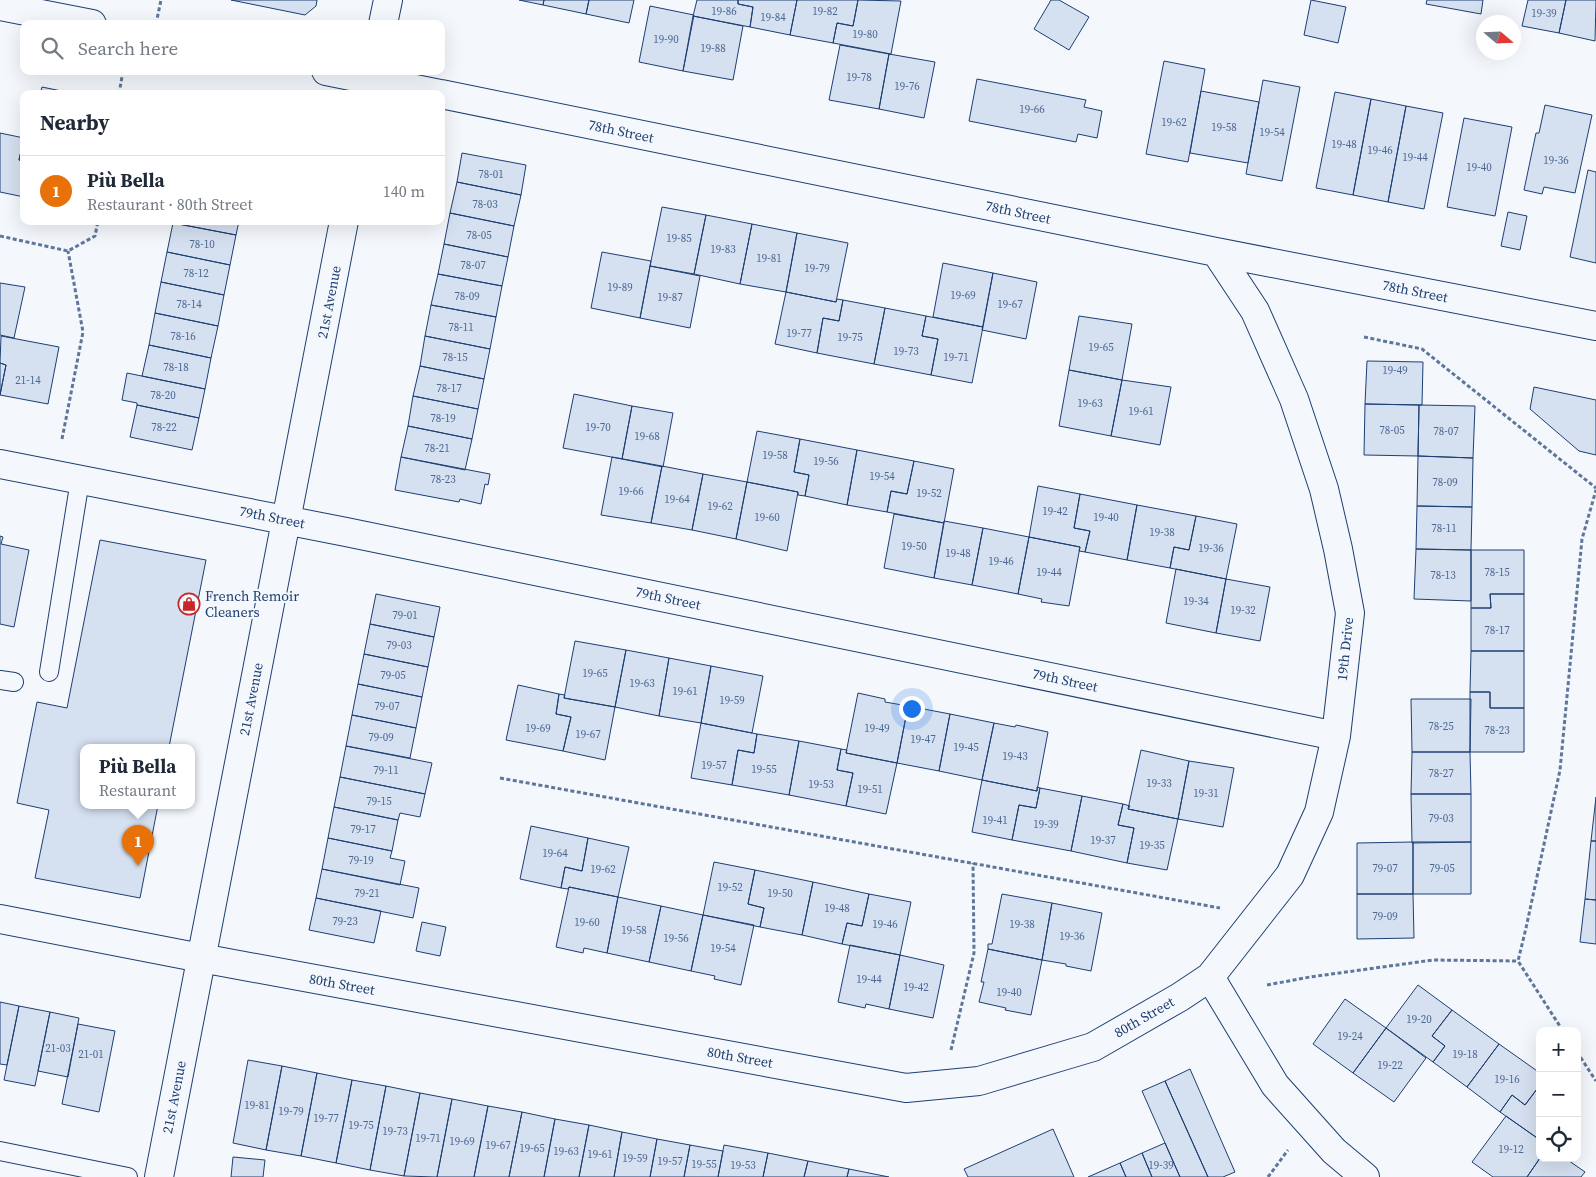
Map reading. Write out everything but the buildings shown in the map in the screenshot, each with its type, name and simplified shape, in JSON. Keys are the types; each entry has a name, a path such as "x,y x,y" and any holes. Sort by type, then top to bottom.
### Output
{"street":[{"path":"384,20 388,0"},
{"path":"0,6 72,20"},
{"name":"78th Street","path":"342,75 417,90"},
{"name":"78th Street","path":"445,95 1216,252 1596,326"},
{"name":"21st Avenue","path":"159,1177 343,225"},
{"name":"19th Drive","path":"1210,976 1290,875 1319,812 1336,736 1350,613 1324,489 1294,398 1255,311 1216,252"},
{"name":"79th Street","path":"0,464 286,520 1336,736"},
{"name":"80th Street","path":"0,919 906,1088 979,1081 1093,1046 1180,996 1210,976"},
{"path":"1210,976 1275,1085 1334,1151 1365,1177"}],"lane":[{"path":"48,672 80,480"},
{"path":"0,1152 128,1177"}],"path":[{"path":"157,20 161,0"},
{"path":"120,90 122,75"},
{"path":"0,236 68,251 95,236 97,225"},
{"path":"62,439 83,332 68,251"},
{"path":"1364,337 1422,349 1596,489 1582,538 1560,770 1518,961 1560,1027"},
{"path":"500,778 1220,908"},
{"path":"950,1053 974,953 973,863"},
{"path":"1267,986 1310,977 1433,960 1518,961"},
{"path":"1581,1058 1596,1081"},
{"path":"1268,1177 1292,1145"}],"place":[{"name":"French Remoir Cleaners","path":"189,604"},
{"name":"Più Bella","path":"138,866"}]}
